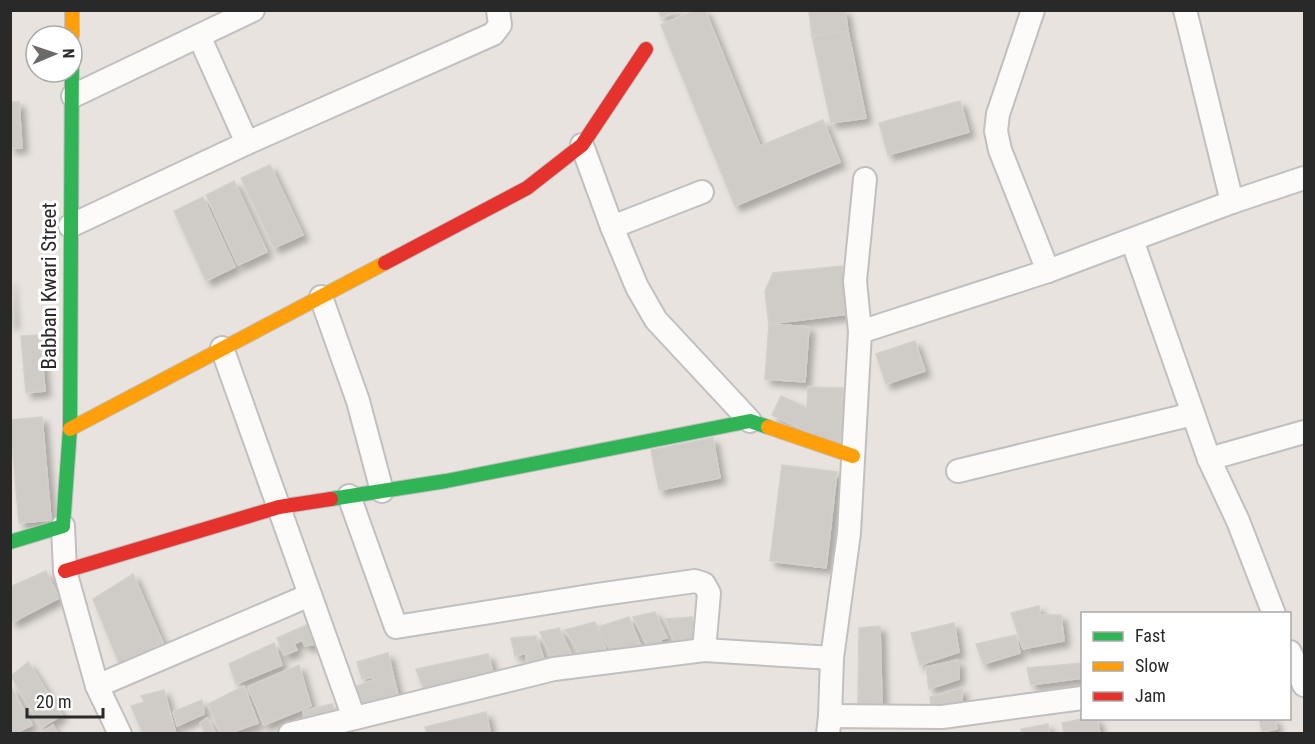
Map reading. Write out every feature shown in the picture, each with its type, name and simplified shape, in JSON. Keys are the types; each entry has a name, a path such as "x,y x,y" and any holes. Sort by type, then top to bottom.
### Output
{"street":[{"path":"73,96 253,10"},
{"path":"70,226 247,143 493,34 500,25 498,10"},
{"path":"1033,10 998,114 996,131 1000,150 1048,271"},
{"path":"1185,10 1232,202"},
{"path":"199,36 247,143"},
{"path":"70,429 527,188 582,144 646,49"},
{"name":"Babban Kwari Street","path":"63,526 70,429 73,84"},
{"path":"582,144 637,287 656,320 750,421 853,456"},
{"path":"860,332 1048,271 1232,202 1305,178"},
{"path":"864,179 855,281 860,332 849,533 832,658 829,725 942,717 1081,698"},
{"path":"612,227 702,192"},
{"path":"1132,240 1209,459 1238,521 1273,612"},
{"path":"321,297 358,401 382,491"},
{"path":"222,348 354,718"},
{"path":"958,471 1193,414"},
{"path":"65,571 279,507 446,481 750,421"},
{"path":"1209,459 1305,432"},
{"path":"349,496 396,627 696,581 704,584 709,593 704,650"},
{"path":"10,542 63,526 65,571 97,686 120,734"},
{"path":"97,686 310,595"},
{"path":"290,734 554,669 704,650 832,658"},
{"path":"1294,660 1305,685"}],"building":[{"path":"658,10 682,10 661,17"},
{"path":"696,10 705,10 760,146 823,120 840,162 735,206 661,25"},
{"path":"809,10 845,10 848,31 812,36"},
{"path":"848,31 866,118 831,123 812,36"},
{"path":"960,101 969,132 888,155 879,123"},
{"path":"10,102 19,102 22,148 10,148"},
{"path":"270,165 303,235 274,248 241,178"},
{"path":"234,181 267,252 238,265 206,195"},
{"path":"203,197 235,267 206,281 174,211"},
{"path":"842,266 848,314 769,324 765,291 773,273"},
{"path":"10,278 13,324 10,324"},
{"path":"769,324 809,327 805,382 765,379"},
{"path":"40,335 45,391 26,393 21,336"},
{"path":"915,341 925,371 886,384 876,354"},
{"path":"808,387 843,388 840,447 772,415 781,396 807,408"},
{"path":"42,417 51,520 19,523 10,420"},
{"path":"713,438 720,478 659,490 651,450"},
{"path":"782,465 837,472 826,568 770,561"},
{"path":"46,571 59,598 13,622 10,619 10,587"},
{"path":"133,574 163,643 119,663 93,599"},
{"path":"1039,606 1040,615 1061,615 1064,641 1023,649 1011,613"},
{"path":"655,612 667,638 661,639 663,652 651,653 633,617"},
{"path":"629,617 642,649 613,656 598,627"},
{"path":"692,617 699,645 676,648 666,619"},
{"path":"595,622 609,656 584,660 565,630"},
{"path":"311,623 317,644 305,646 302,640 294,644 297,650 284,655 277,638"},
{"path":"954,623 959,652 920,665 911,633"},
{"path":"880,626 882,705 858,706 859,628"},
{"path":"559,628 575,662 554,666 540,632"},
{"path":"1016,635 1020,653 983,664 976,644"},
{"path":"536,636 546,665 525,672 523,664 527,664 526,653 515,656 511,638"},
{"path":"274,643 282,665 236,684 229,664"},
{"path":"388,653 398,695 360,706 355,687 373,680 373,677 362,679 357,662"},
{"path":"488,654 495,680 426,696 416,669"},
{"path":"958,660 959,679 929,689 926,667"},
{"path":"28,662 62,715 41,728 11,676"},
{"path":"1081,663 1081,678 1031,685 1027,668"},
{"path":"299,665 311,706 264,725 248,687"},
{"path":"10,685 32,725 14,734 10,733"},
{"path":"244,686 258,723 221,734 208,704"},
{"path":"962,688 962,710 932,714 930,697"},
{"path":"164,690 176,734 143,734 131,706 145,702 141,696"},
{"path":"202,700 204,714 177,726 173,712"},
{"path":"332,704 336,714 305,723 303,711"},
{"path":"486,712 490,731 474,734 427,734 425,727"},
{"path":"207,718 216,734 205,734 200,723"},
{"path":"1081,719 1097,720 1100,734 1064,734 1062,723"},
{"path":"1259,720 1275,720 1277,729 1262,732"},
{"path":"1048,724 1050,734 1022,734 1021,729"},
{"path":"53,725 56,731 53,734 39,734"}],"traffic: fast":[{"path":"10,542 63,526 70,429 72,84"},
{"path":"331,499 446,481 750,421 768,427"}],"traffic: slow":[{"path":"72,10 72,24"},
{"path":"70,429 385,263"},
{"path":"768,427 853,456"}],"traffic: jam":[{"path":"385,263 527,188 582,145 646,49"},
{"path":"65,571 279,507 331,499"}]}
